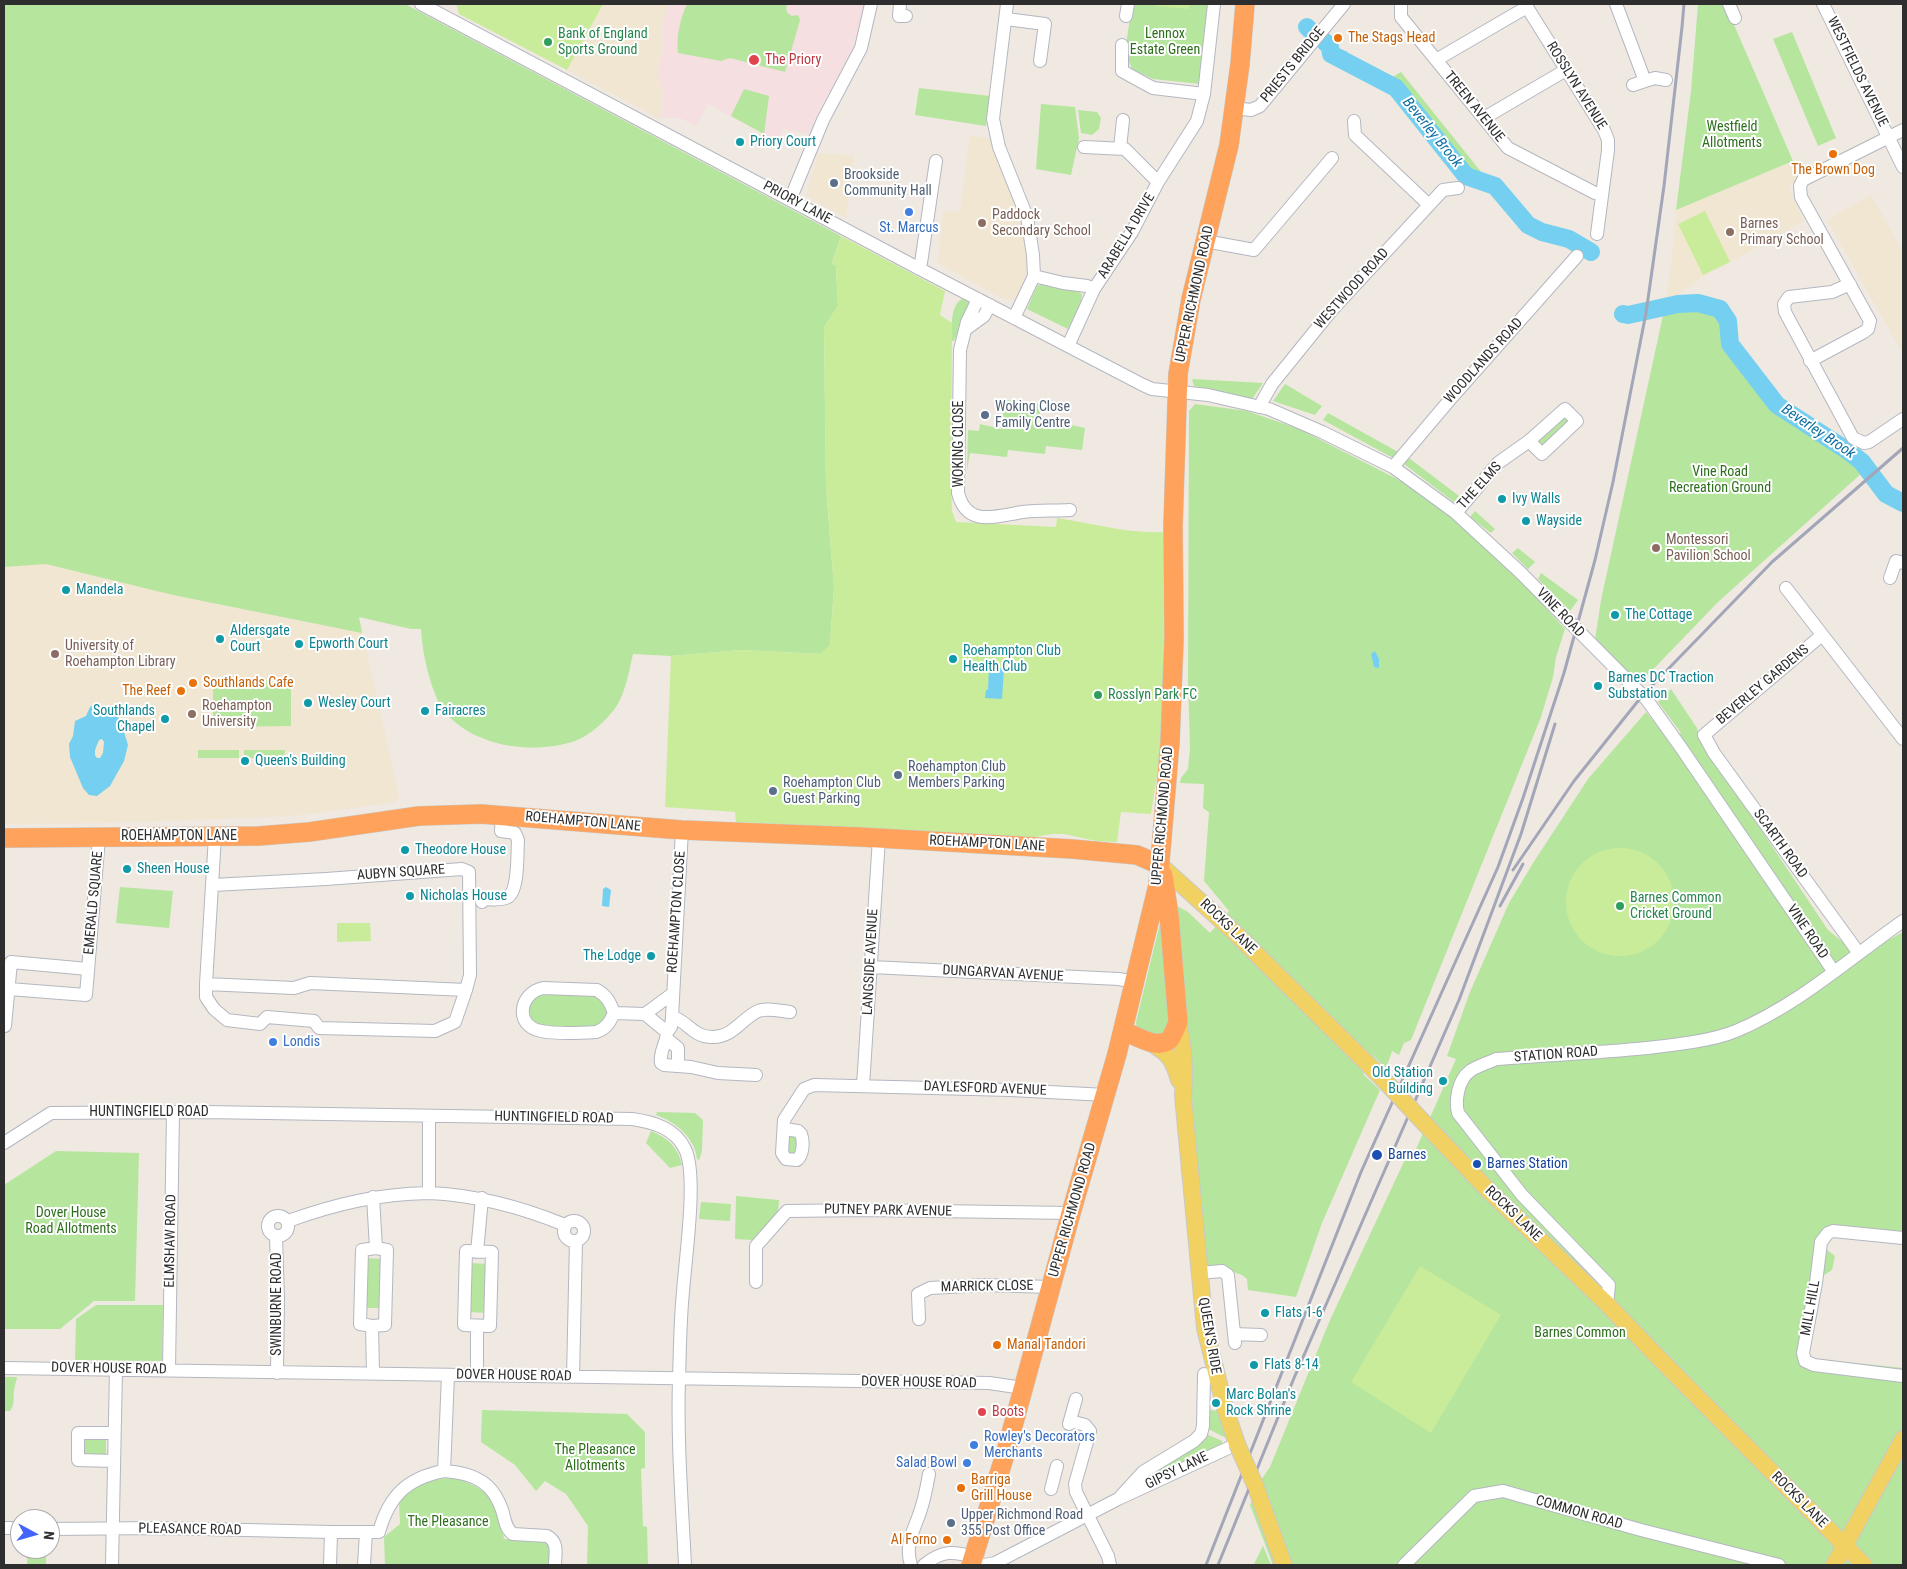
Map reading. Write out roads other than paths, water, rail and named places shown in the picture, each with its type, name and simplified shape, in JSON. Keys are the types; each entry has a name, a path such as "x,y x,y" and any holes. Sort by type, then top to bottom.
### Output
{"highway":[{"name":"UPPER RICHMOND ROAD","path":"973,1562 1106,1095 1158,885 1170,747 1174,639 1173,526 1177,392 1183,338 1205,241 1224,170 1234,108 1245,4"},
{"name":"ROEHAMPTON LANE","path":"4,838 259,836 309,832 439,814 502,814 682,830 879,838 1130,854 1143,856 1160,864"},
{"name":"QUEEN'S RIDE","path":"1160,864 1166,890 1178,1022"},
{"path":"1151,1043 1160,1044 1168,1041 1178,1022"},
{"name":"QUEEN'S RIDE","path":"1123,1031 1151,1043"}],"main road":[{"name":"ROCKS LANE","path":"1160,864 1233,931 1373,1069 1518,1220 1607,1304 1843,1546 1864,1565"},
{"name":"QUEEN'S RIDE","path":"1178,1022 1181,1035 1184,1070 1183,1096 1205,1328 1212,1360 1237,1444 1268,1518 1284,1565"},
{"name":"QUEEN'S RIDE","path":"1151,1043 1167,1054 1174,1063 1183,1096"},
{"path":"1834,1565 1903,1440"}],"street":[{"name":"PRIORY LANE","path":"420,4 1143,385 1152,389 1177,392"},
{"path":"790,200 823,120 861,48 872,4"},
{"path":"900,4 899,16 906,16"},
{"path":"1007,4 993,119 999,147 1027,217 1034,276 1014,318"},
{"name":"ARABELLA DRIVE","path":"1068,346 1094,289 1132,232 1158,182 1197,121 1204,94 1214,4"},
{"name":"PRIESTS BRIDGE","path":"1234,108 1250,110 1260,106 1344,4"},
{"name":"TREEN AVENUE","path":"1401,4 1401,17 1484,118 1500,141 1517,154 1595,193 1602,194"},
{"path":"1616,4 1639,83 1655,78 1666,80"},
{"path":"1729,4 1735,18"},
{"name":"WESTFIELDS AVENUE","path":"1823,4 1903,167"},
{"path":"1436,60 1526,5"},
{"name":"ROSSLYN AVENUE","path":"1526,5 1604,130 1608,140 1598,234"},
{"path":"1006,19 1045,24 1040,61"},
{"path":"1122,45 1122,71 1153,88 1204,94"},
{"path":"1484,118 1566,70"},
{"path":"1084,147 1120,148 1122,120"},
{"path":"1354,121 1355,136 1429,204"},
{"path":"1810,361 1864,332 1870,325 1869,317 1801,197 1800,186 1803,180 1903,130"},
{"name":"ARABELLA DRIVE","path":"1120,148 1125,149 1158,182"},
{"path":"1205,241 1254,250 1332,158"},
{"path":"918,268 921,263 936,161"},
{"name":"WESTWOOD ROAD","path":"1259,407 1272,384 1331,311 1443,190 1458,188"},
{"name":"WOODLANDS ROAD","path":"1393,467 1577,256"},
{"name":"ARABELLA DRIVE","path":"1034,276 1094,289"},
{"path":"1850,284 1832,292 1789,297 1784,304 1785,312 1853,438 1858,441 1869,442 1903,419"},
{"name":"WOKING CLOSE","path":"978,299 967,322 960,350 958,493 964,508 976,516 989,518 1024,512 1070,510"},
{"path":"966,329 984,316 990,305"},
{"name":"VINE ROAD","path":"1177,392 1192,392 1269,409 1322,432 1393,467 1456,513 1520,572 1646,700 1682,749 1834,972"},
{"name":"THE ELMS","path":"1456,513 1498,463 1528,442"},
{"path":"1890,578 1899,558"},
{"path":"1786,588 1903,739"},
{"name":"BEVERLEY GARDENS","path":"1704,736 1822,635"},
{"name":"SCARTH ROAD","path":"1704,736 1714,753 1858,952"},
{"path":"482,902 484,899 496,900 507,897 514,890 518,840 515,833 501,831 502,814"},
{"name":"ROEHAMPTON CLOSE","path":"678,1066 661,1063 662,1046 672,1017 682,830"},
{"name":"AUBYN SQUARE","path":"213,884 326,879 462,869 469,872 470,975 455,1022 435,1031 319,1028 314,1021 267,1017 260,1024 227,1020 214,1009 206,997 215,836"},
{"name":"EMERALD SQUARE","path":"9,989 86,995 99,837"},
{"name":"LANGSIDE AVENUE","path":"863,1086 879,838"},
{"name":"STATION ROAD","path":"1607,1304 1609,1285 1522,1195 1458,1113 1456,1098 1462,1081 1469,1071 1496,1059 1683,1044 1735,1032 1779,1010 1903,921"},
{"name":"EMERALD SQUARE","path":"5,1026 11,962 88,969"},
{"name":"DUNGARVAN AVENUE","path":"871,967 1119,979 1135,982"},
{"path":"206,984 294,988 310,983 466,990"},
{"path":"537,989 589,989 598,990 605,995 614,1013 610,1022 602,1030 596,1032 540,1031 530,1026 526,1021 523,1008 528,996 537,989"},
{"path":"614,1013 645,1014 672,994"},
{"path":"672,1017 678,1019 701,1036 712,1038 728,1034 756,1012 764,1010 790,1012"},
{"path":"645,1014 678,1048 678,1066 718,1073 756,1076"},
{"name":"DAYLESFORD AVENUE","path":"784,1129 784,1120 804,1089 809,1086 1011,1090 1106,1095"},
{"name":"HUNTINGFIELD ROAD","path":"4,1143 51,1112 174,1112 632,1120 648,1121 662,1126 675,1135 685,1148 691,1176 679,1378 685,1565"},
{"name":"ELMSHAW ROAD","path":"169,1370 174,1112"},
{"path":"429,1117 429,1193"},
{"name":"SWINBURNE ROAD","path":"288,1221 287,1231 282,1236 276,1236 268,1230 269,1220 278,1216 288,1221 324,1208 373,1197 429,1193 457,1194 482,1198 565,1225 563,1231 566,1238 576,1241 573,1377"},
{"path":"373,1197 376,1248"},
{"path":"477,1252 482,1198"},
{"name":"PUTNEY PARK AVENUE","path":"756,1282 756,1246 787,1211 866,1210 1071,1213"},
{"name":"MILL HILL","path":"1903,1238 1833,1231 1825,1236 1821,1242 1816,1283 1803,1353 1805,1361 1814,1365 1903,1376"},
{"name":"SWINBURNE ROAD","path":"276,1236 278,1290 277,1372"},
{"path":"376,1248 387,1250 385,1325 372,1326 360,1324 362,1250 376,1248"},
{"path":"466,1251 477,1252 492,1252 490,1326 464,1325 466,1251"},
{"path":"1199,1273 1222,1271 1228,1275 1235,1338 1261,1336"},
{"name":"MARRICK CLOSE","path":"919,1319 918,1294 930,1288 985,1286 1051,1287"},
{"path":"372,1326 373,1373"},
{"path":"477,1326 477,1375"},
{"name":"DOVER HOUSE ROAD","path":"4,1368 989,1383 1023,1388"},
{"path":"112,1565 116,1370"},
{"name":"GIPSY LANE","path":"1118,1500 1143,1472 1194,1441 1201,1434 1203,1426 1204,1374"},
{"path":"444,1471 448,1375"},
{"path":"1076,1399 1070,1423 1085,1425 1090,1431 1076,1484 1076,1492 1108,1556 1110,1565"},
{"path":"114,1433 78,1432 78,1460 114,1461"},
{"name":"GIPSY LANE","path":"924,1565 936,1557 955,1551 973,1562 985,1565 995,1563 1118,1500 1237,1444"},
{"path":"1056,1466 1052,1484 1076,1484"},
{"path":"330,1565 330,1532 379,1532 384,1514 389,1505 406,1485 431,1474 444,1471 472,1476 484,1482 494,1492 500,1502 508,1528 513,1534 552,1538 556,1544 555,1565"},
{"path":"911,1565 908,1548 909,1540 921,1508 929,1474"},
{"name":"COMMON ROAD","path":"1404,1565 1474,1496 1502,1492 1779,1565"},
{"name":"PLEASANCE ROAD","path":"60,1529 330,1532"},
{"path":"364,1565 366,1532"}],"water":[{"path":"1375,651 1379,659 1379,668 1374,667 1371,654"},
{"path":"989,667 1004,668 1002,699 985,698 986,690 988,690"},
{"path":"98,704 105,712 113,714 120,719 128,745 124,761 110,786 97,796 89,795 83,788 70,757 69,744 73,736 75,721 86,716 90,707","holes":["102,739 104,742 103,753 100,758 97,758 95,750 99,740"]},
{"path":"606,887 611,890 609,907 602,906 603,889"}],"waterway":[{"name":"Beverley Brook","path":"1307,27 1311,31"},
{"name":"Beverley Brook","path":"1324,41 1330,47 1331,54 1396,88 1466,176 1495,186 1528,225 1542,232 1569,239 1591,252"},
{"path":"1330,47 1346,53"},
{"name":"Beverley Brook","path":"1623,314 1628,315 1678,304 1698,303 1720,309 1728,321 1730,344 1777,405 1848,451 1862,462 1886,494 1903,503"},
{"name":"Beverley Brook","path":"1720,309 1727,309"}],"railway":[{"path":"1206,1565 1361,1172 1498,867 1564,673 1595,560 1613,482 1646,313 1664,186 1684,4"},
{"path":"1513,870 1574,781 1642,696 1772,562 1903,448"},
{"path":"1218,1565 1294,1378 1459,1000 1521,834 1555,724"},
{"path":"1500,906 1523,864"}],"place":[{"name":"The Stags Head","path":"1338,38"},
{"name":"Bank of England Sports Ground","path":"548,42"},
{"name":"The Priory","path":"754,60"},
{"name":"Priory Court","path":"740,142"},
{"name":"The Brown Dog","path":"1833,154"},
{"name":"Brookside Community Hall","path":"834,183"},
{"name":"St. Marcus","path":"909,212"},
{"name":"Paddock Secondary School","path":"982,223"},
{"name":"Barnes Primary School","path":"1730,232"},
{"name":"Woking Close Family Centre","path":"985,415"},
{"name":"Ivy Walls","path":"1502,499"},
{"name":"Wayside","path":"1526,521"},
{"name":"Montessori Pavilion School","path":"1656,548"},
{"name":"Mandela","path":"66,590"},
{"name":"The Cottage","path":"1615,615"},
{"name":"Aldersgate Court","path":"220,639"},
{"name":"Epworth Court","path":"299,644"},
{"name":"University of Roehampton Library","path":"55,654"},
{"name":"Roehampton Club Health Club","path":"953,659"},
{"name":"Southlands Cafe","path":"193,683"},
{"name":"Barnes DC Traction Substation","path":"1598,686"},
{"name":"The Reef","path":"181,691"},
{"name":"Rosslyn Park FC","path":"1098,695"},
{"name":"Wesley Court","path":"308,703"},
{"name":"Fairacres","path":"425,711"},
{"name":"Roehampton University","path":"192,714"},
{"name":"Southlands Chapel","path":"165,719"},
{"name":"Queen's Building","path":"245,761"},
{"name":"Roehampton Club Members Parking","path":"898,775"},
{"name":"Roehampton Club Guest Parking","path":"773,791"},
{"name":"Theodore House","path":"405,850"},
{"name":"Sheen House","path":"127,869"},
{"name":"Nicholas House","path":"410,896"},
{"name":"Barnes Common Cricket Ground","path":"1620,906"},
{"name":"The Lodge","path":"651,956"},
{"name":"Londis","path":"273,1042"},
{"name":"Old Station Building","path":"1443,1081"},
{"name":"Barnes","path":"1377,1155"},
{"name":"Barnes Station","path":"1477,1164"},
{"name":"Flats 1-6","path":"1265,1313"},
{"name":"Manal Tandori","path":"997,1345"},
{"name":"Flats 8-14","path":"1254,1365"},
{"name":"Marc Bolan's Rock Shrine","path":"1216,1403"},
{"name":"Boots","path":"982,1412"},
{"name":"Rowley's Decorators Merchants","path":"974,1445"},
{"name":"Salad Bowl","path":"967,1463"},
{"name":"Barriga Grill House","path":"961,1488"},
{"name":"Upper Richmond Road 355 Post Office","path":"951,1523"},
{"name":"Al Forno","path":"947,1540"}],"park label":[{"name":"Lennox Estate Green","path":"1165,42"},
{"name":"Westfield Allotments","path":"1732,136"},
{"name":"Vine Road Recreation Ground","path":"1720,480"},
{"name":"Dover House Road Allotments","path":"71,1222"},
{"name":"Barnes Common","path":"1580,1333"},
{"name":"The Pleasance Allotments","path":"595,1458"},
{"name":"The Pleasance","path":"448,1522"}]}
